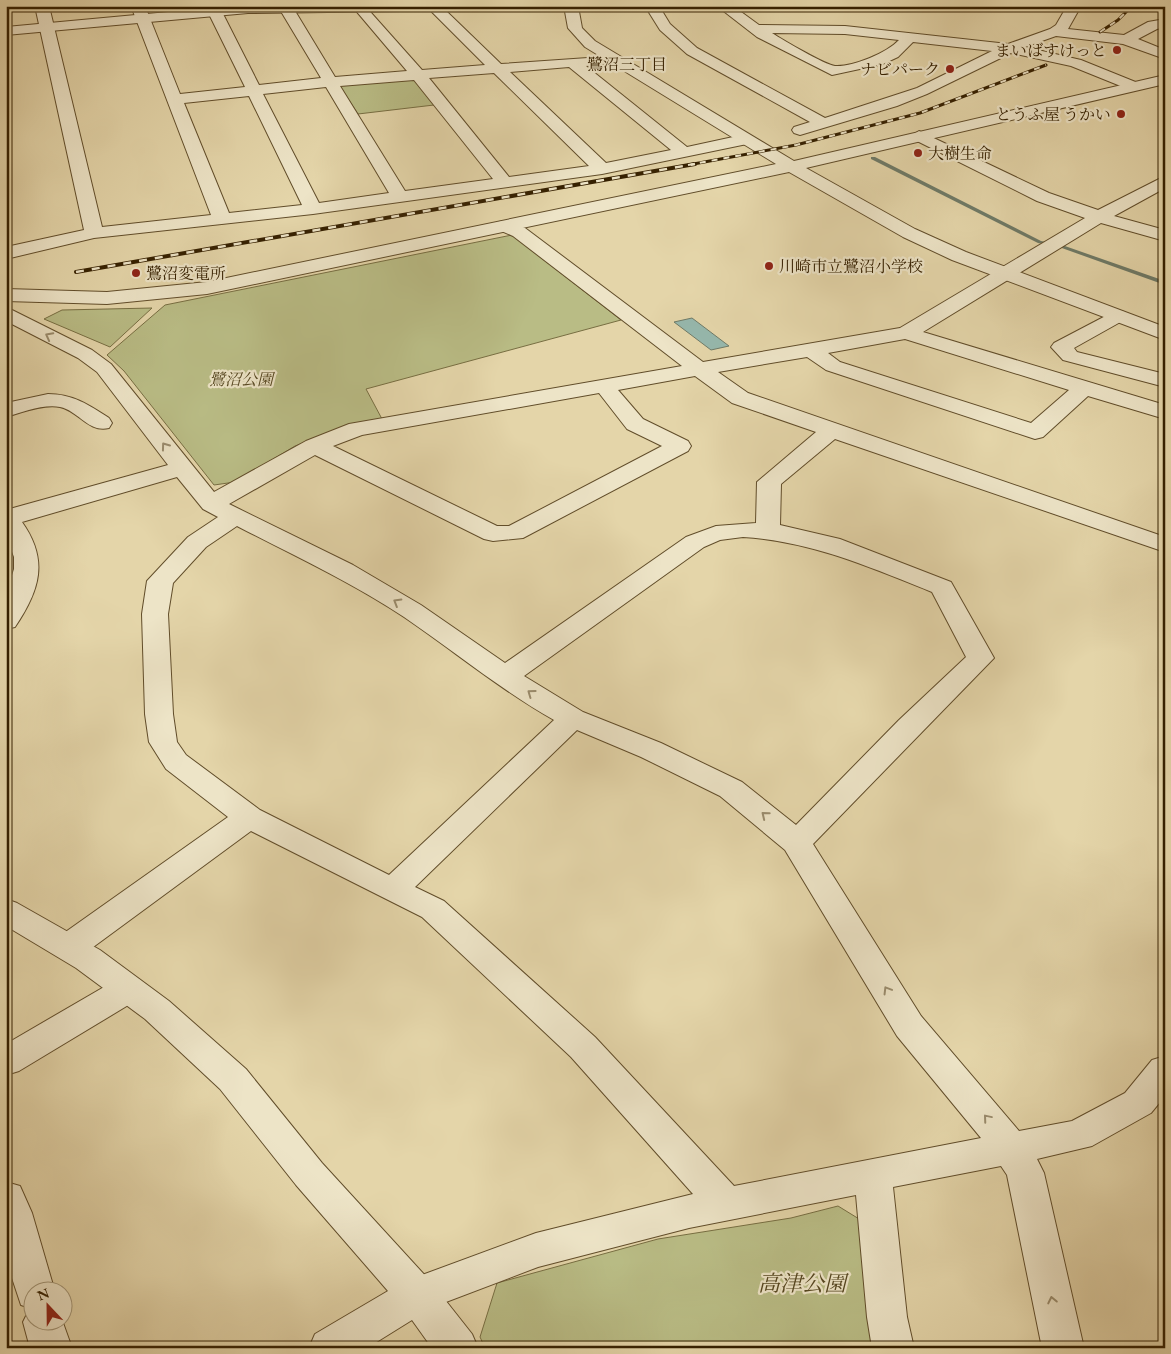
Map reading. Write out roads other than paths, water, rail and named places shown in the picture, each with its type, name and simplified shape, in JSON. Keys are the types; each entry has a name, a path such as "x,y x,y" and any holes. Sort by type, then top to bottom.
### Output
{"street":[{"path":"42,6 94,233"},
{"path":"6,32 47,28 141,12 215,12 247,8 475,6"},
{"path":"571,6 571,20 577,32 590,44 612,59 909,233 1005,274 1165,334"},
{"path":"652,6 665,28 692,51 825,124"},
{"path":"724,6 754,29 837,74 878,61 892,54 904,44 909,36"},
{"path":"800,130 825,124 887,101 922,91 1009,48 1055,32 1062,28 1074,6"},
{"path":"358,7 418,75 505,183"},
{"path":"434,7 602,169"},
{"path":"286,8 400,198"},
{"path":"141,12 222,219"},
{"path":"215,12 313,209"},
{"path":"1126,40 1153,25 1165,23"},
{"path":"754,29 811,28 909,36 1009,48 1076,63 1133,86"},
{"path":"1055,32 1126,40 1160,50"},
{"path":"175,98 330,82 612,59"},
{"path":"572,62 683,152"},
{"path":"6,295 97,299 177,293 792,166 1165,79"},
{"path":"919,136 1042,197 1099,217 1165,236"},
{"path":"6,254 94,233 313,209 602,169 747,139"},
{"path":"726,1203 583,1047 482,951 433,909 249,817 176,762 163,742 159,714 155,614 160,581 222,510 314,446 357,429 906,333 1099,217 1165,181"},
{"path":"505,226 519,232 740,398 1165,545"},
{"path":"6,314 84,354 104,368 129,397 182,468 222,510 344,570 412,611 507,675 535,697 573,718 651,750 731,789 796,842 909,1026 1012,1148 1025,1174 1063,1348"},
{"path":"1117,316 1061,347 1070,356 1165,382"},
{"path":"906,333 1165,412"},
{"path":"811,350 833,366 1035,432 1084,388"},
{"path":"314,446 493,534 514,533 680,446 634,424 604,386"},
{"path":"6,410 36,402 59,400 71,403 101,424"},
{"path":"768,532 769,482 832,430"},
{"path":"6,620 27,580 28,561 22,543 7,518 182,468"},
{"path":"507,675 695,542 716,533 741,530 768,532 817,540 942,587 980,658 899,737 815,828 796,842"},
{"path":"392,890 573,718"},
{"path":"69,947 249,817"},
{"path":"6,911 69,947 157,1010 232,1079 310,1174 417,1295 457,1348"},
{"path":"6,1061 128,989"},
{"path":"330,1348 417,1295 536,1250 726,1203 1079,1135 1138,1103 1165,1070"},
{"path":"873,1175 887,1317 893,1348"},
{"path":"6,1198 13,1213 32,1282"},
{"path":"46,1332 51,1348"}],"water":[{"path":"692,318 729,346 711,350 674,322"}],"waterway":[{"path":"873,158 1040,242 1060,246 1165,283"}],"railway":[{"path":"1100,32 1118,20 1132,6"},
{"path":"688,165 796,145 920,113 1046,65"},
{"path":"76,272 695,164"}],"place":[{"name":"まいばすけっと","path":"1117,50"},
{"name":"ナビパーク","path":"950,69"},
{"name":"とうふ屋 うかい","path":"1121,114"},
{"name":"大樹生命","path":"918,153"},
{"name":"川崎市立鷺沼小学校","path":"769,266"},
{"name":"鷺沼変電所","path":"136,273"}],"district":[{"name":"鷺沼三丁目","path":"627,64"}],"park label":[{"name":"鷺沼公園","path":"241,379"},
{"name":"高津公園","path":"802,1283"}]}
